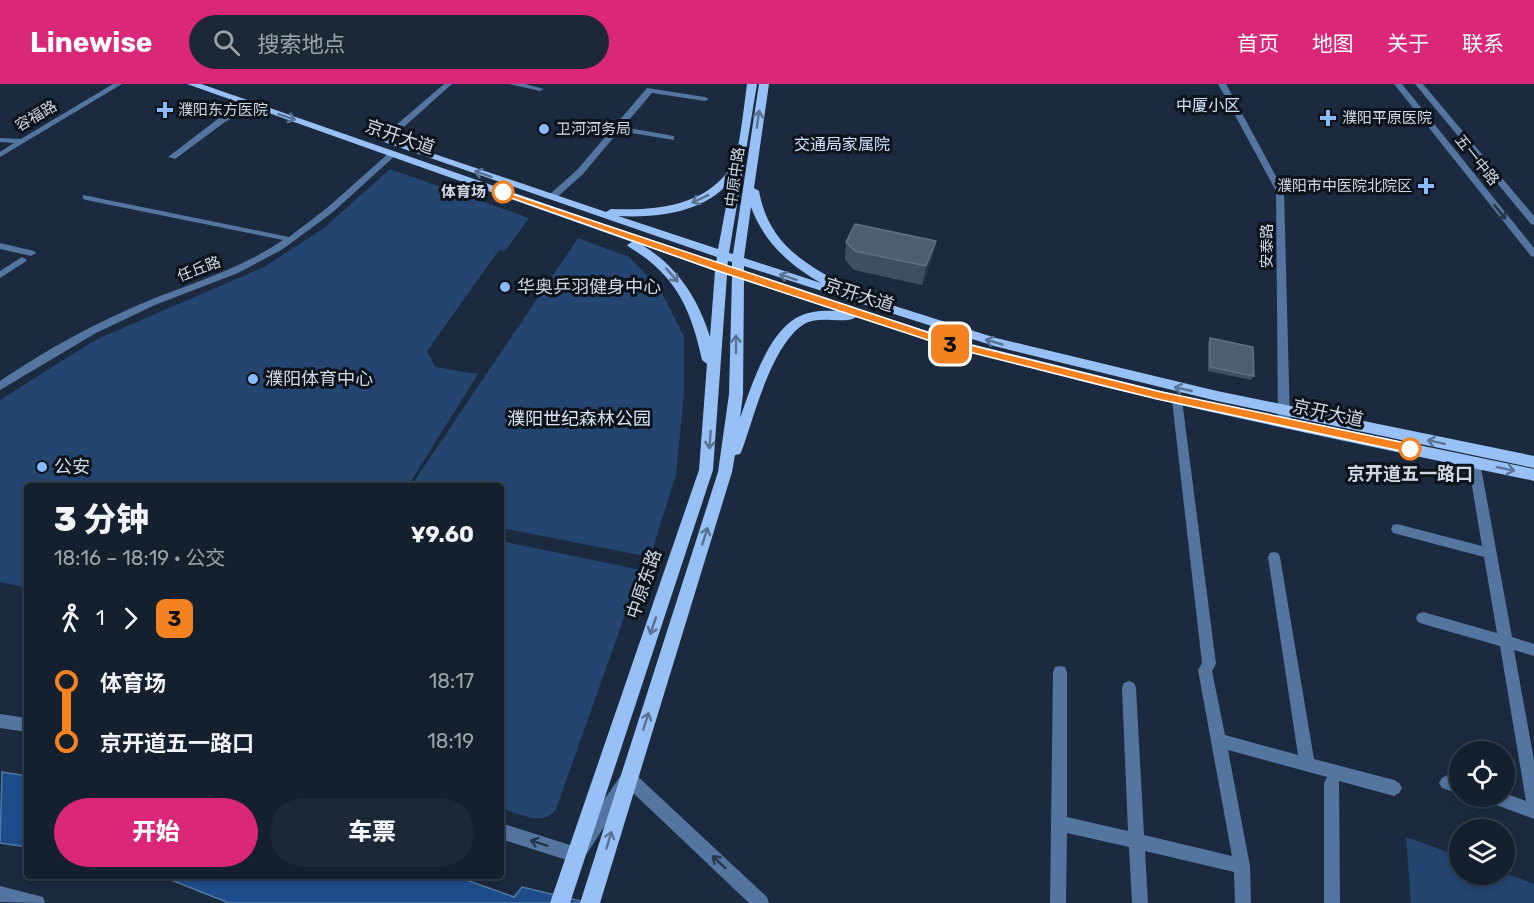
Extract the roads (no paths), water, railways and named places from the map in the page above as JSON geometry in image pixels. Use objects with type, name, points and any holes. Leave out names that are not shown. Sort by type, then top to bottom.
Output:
[{"type":"main road","name":"京开大道","points":[[192,84],[391,153],[587,216],[723,255],[738,267],[908,330],[988,354],[1177,400],[1283,416],[1534,462]]},
{"type":"main road","name":"京开大道","points":[[220,84],[552,198],[587,216],[721,269],[738,267],[1050,357],[1283,416],[1534,475]]},
{"type":"main road","name":"中原中路","points":[[721,269],[752,84]]},
{"type":"main road","name":"中原中路","points":[[738,267],[764,84]]},
{"type":"main road","points":[[753,155],[758,213],[762,225],[774,242],[804,267],[888,310]]},
{"type":"main road","points":[[587,216],[638,213],[684,206],[717,189],[739,158]]},
{"type":"main road","points":[[587,216],[657,260],[680,284],[697,313],[714,382]]},
{"type":"main road","points":[[725,472],[736,394],[738,267]]},
{"type":"main road","name":"中原东路","points":[[562,897],[706,470],[721,269]]},
{"type":"main road","points":[[591,900],[725,472],[777,342],[791,327],[810,317],[841,315],[908,330]]},
{"type":"street","name":"容福路","points":[[0,155],[118,84]]},
{"type":"street","points":[[384,140],[448,84]]},
{"type":"street","points":[[513,84],[540,89]]},
{"type":"street","points":[[677,94],[678,84]]},
{"type":"street","name":"安泰路","points":[[1222,84],[1278,185],[1282,198],[1283,416]]},
{"type":"street","name":"五一中路","points":[[1398,84],[1534,254]]},
{"type":"street","name":"五一中路","points":[[1419,84],[1534,222]]},
{"type":"street","points":[[552,198],[580,172],[650,90],[705,99]]},
{"type":"street","points":[[172,157],[222,120],[252,105]]},
{"type":"street","points":[[617,128],[671,138]]},
{"type":"street","points":[[0,140],[21,141]]},
{"type":"street","name":"任丘路","points":[[0,379],[71,335],[111,315],[226,269],[285,238],[391,153]]},
{"type":"street","name":"任丘路","points":[[0,386],[66,345],[114,319],[230,273],[287,243],[313,225],[391,153]]},
{"type":"street","points":[[86,197],[285,238]]},
{"type":"street","points":[[0,246],[31,253]]},
{"type":"street","points":[[0,275],[22,260]]},
{"type":"street","points":[[1177,400],[1209,664],[1206,670],[1242,866],[1243,903]]},
{"type":"street","points":[[1474,462],[1534,802]]},
{"type":"street","points":[[1396,529],[1490,552]]},
{"type":"street","points":[[1274,557],[1307,764]]},
{"type":"street","points":[[1423,618],[1534,650]]},
{"type":"street","points":[[1058,903],[1060,672]]},
{"type":"street","points":[[1129,688],[1140,903]]},
{"type":"street","points":[[0,721],[24,725]]},
{"type":"street","points":[[1220,741],[1394,788]]},
{"type":"street","points":[[504,832],[576,855],[628,777],[761,903]]},
{"type":"street","points":[[1332,783],[1332,903]]},
{"type":"street","points":[[1515,805],[1534,811]]},
{"type":"street","points":[[1059,823],[1242,866]]},
{"type":"street","points":[[0,894],[37,903]]},
{"type":"place","name":"濮阳东方医院","points":[[165,110]]},
{"type":"place","name":"濮阳平原医院","points":[[1328,118]]},
{"type":"place","name":"卫河河务局","points":[[544,129]]},
{"type":"place","name":"濮阳市中医院北院区","points":[[1426,186]]},
{"type":"place","name":"体育场","points":[[503,192]]},
{"type":"place","name":"华奥乒羽健身中心","points":[[505,287]]},
{"type":"place","name":"濮阳体育中心","points":[[253,379]]},
{"type":"place","name":"京开道五一路口","points":[[1410,449]]},
{"type":"place","name":"公安","points":[[42,467]]},
{"type":"district","name":"中厦小区","points":[[1208,105]]},
{"type":"district","name":"交通局家属院","points":[[842,144]]},
{"type":"park label","name":"濮阳世纪森林公园","points":[[579,419]]}]
